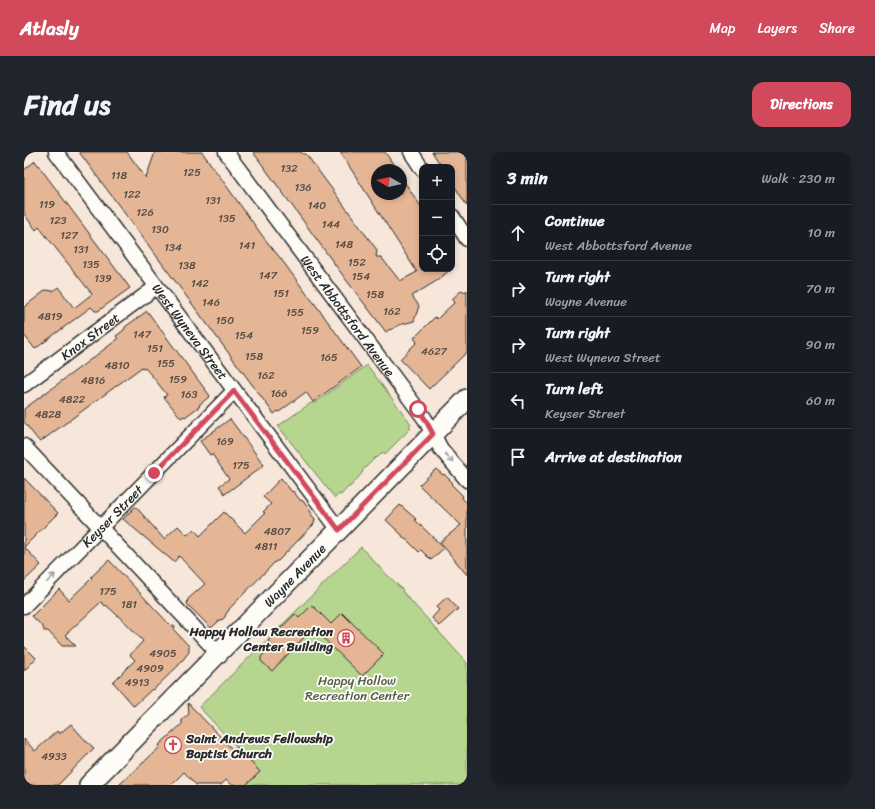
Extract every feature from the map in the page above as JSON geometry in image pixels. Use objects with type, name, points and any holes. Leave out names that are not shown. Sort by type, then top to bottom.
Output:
[{"type":"main road","name":"Wayne Avenue","points":[[96,782],[218,653],[467,400]]},
{"type":"street","name":"West Wyneva Street","points":[[56,152],[339,530]]},
{"type":"street","name":"West Abbottsford Avenue","points":[[226,152],[418,409],[441,449],[467,480]]},
{"type":"street","points":[[411,152],[419,165]]},
{"type":"street","points":[[455,221],[467,239]]},
{"type":"street","name":"Knox Street","points":[[24,386],[156,286]]},
{"type":"street","name":"Keyser Street","points":[[24,606],[234,391]]},
{"type":"street","points":[[24,446],[218,653]]},
{"type":"green space","points":[[367,365],[411,424],[409,426],[411,428],[385,454],[383,452],[377,458],[376,457],[362,471],[363,472],[350,487],[335,498],[278,426],[311,403],[315,403]]},
{"type":"green space","name":"Happy Hollow Recreation Center","points":[[361,547],[403,590],[402,591],[467,663],[467,785],[246,785],[260,772],[199,707]]},
{"type":"building","points":[[79,152],[127,152],[146,178],[155,152],[202,152],[264,238],[361,367],[313,402],[306,392],[274,414]]},
{"type":"building","points":[[253,152],[301,152],[306,154],[377,250],[376,257],[381,257],[400,281],[417,272],[340,152],[385,152],[393,164],[371,164],[371,200],[407,200],[407,186],[419,204],[419,272],[447,272],[438,280],[412,296],[419,306],[414,321],[399,325],[386,332]]},
{"type":"building","points":[[432,152],[467,152],[467,206],[455,187],[455,164],[440,164]]},
{"type":"building","points":[[35,161],[130,288],[98,311],[95,311],[91,307],[35,349],[24,335],[24,307],[46,290],[53,291],[58,287],[74,308],[92,294],[39,227],[36,230],[24,214],[24,170]]},
{"type":"building","points":[[462,290],[465,292],[467,290],[467,352],[429,389],[400,359],[417,342],[414,338],[435,317],[437,319],[455,302],[452,299]]},
{"type":"building","points":[[147,311],[210,396],[199,405],[200,406],[185,417],[184,416],[181,418],[164,397],[167,395],[153,377],[144,367],[142,367],[40,442],[24,422],[24,409],[118,339],[116,336],[124,330],[125,327]]},
{"type":"building","points":[[230,419],[264,465],[225,494],[219,486],[229,479],[212,454],[210,455],[200,441]]},
{"type":"building","points":[[436,469],[443,475],[444,474],[453,483],[451,484],[463,496],[462,498],[467,503],[467,575],[440,542],[461,525],[419,485]]},
{"type":"building","points":[[24,478],[58,513],[24,547]]},
{"type":"building","points":[[281,478],[292,492],[293,491],[300,500],[303,501],[311,512],[315,519],[314,524],[229,609],[225,617],[211,628],[187,604],[188,599],[205,584],[179,556],[174,562],[123,519],[136,507],[164,539],[178,526],[187,535],[194,529],[200,536],[224,512],[245,533],[265,513],[263,512],[271,504],[263,497]]},
{"type":"building","points":[[400,505],[444,548],[431,560],[421,550],[419,552],[403,538],[402,535],[386,520]]},
{"type":"building","points":[[24,547],[41,565],[24,581]]},
{"type":"building","points":[[109,560],[171,626],[175,626],[174,630],[189,646],[189,652],[178,666],[134,706],[113,682],[135,660],[130,655],[143,641],[106,605],[105,606],[101,602],[65,635],[76,646],[62,646],[48,631],[44,631],[43,627],[32,616],[59,589],[69,600]]},
{"type":"building","points":[[447,597],[458,609],[439,626],[432,618],[439,610],[436,607]]},
{"type":"building","name":"Happy Hollow Recreation Center Building","points":[[312,605],[331,624],[342,613],[384,654],[362,676],[313,628],[272,671],[261,661],[261,657],[272,645],[268,641],[295,614],[299,618]]},
{"type":"building","points":[[24,646],[36,658],[24,671]]},
{"type":"building","points":[[188,703],[233,750],[237,747],[260,772],[246,785],[231,785],[226,780],[221,785],[196,785],[184,772],[171,785],[119,785],[160,747],[159,745],[182,724],[182,720],[189,714]]},
{"type":"building","points":[[71,724],[94,748],[58,785],[24,785],[24,739],[35,751],[57,731],[59,734]]},
{"type":"place","name":"Happy Hollow Recreation Center Building","points":[[346,638]]},
{"type":"place","name":"Saint Andrews Fellowship Baptist Church","points":[[173,745]]},
{"type":"route","points":[[154,473],[234,391],[339,530],[433,434],[418,409]]}]
